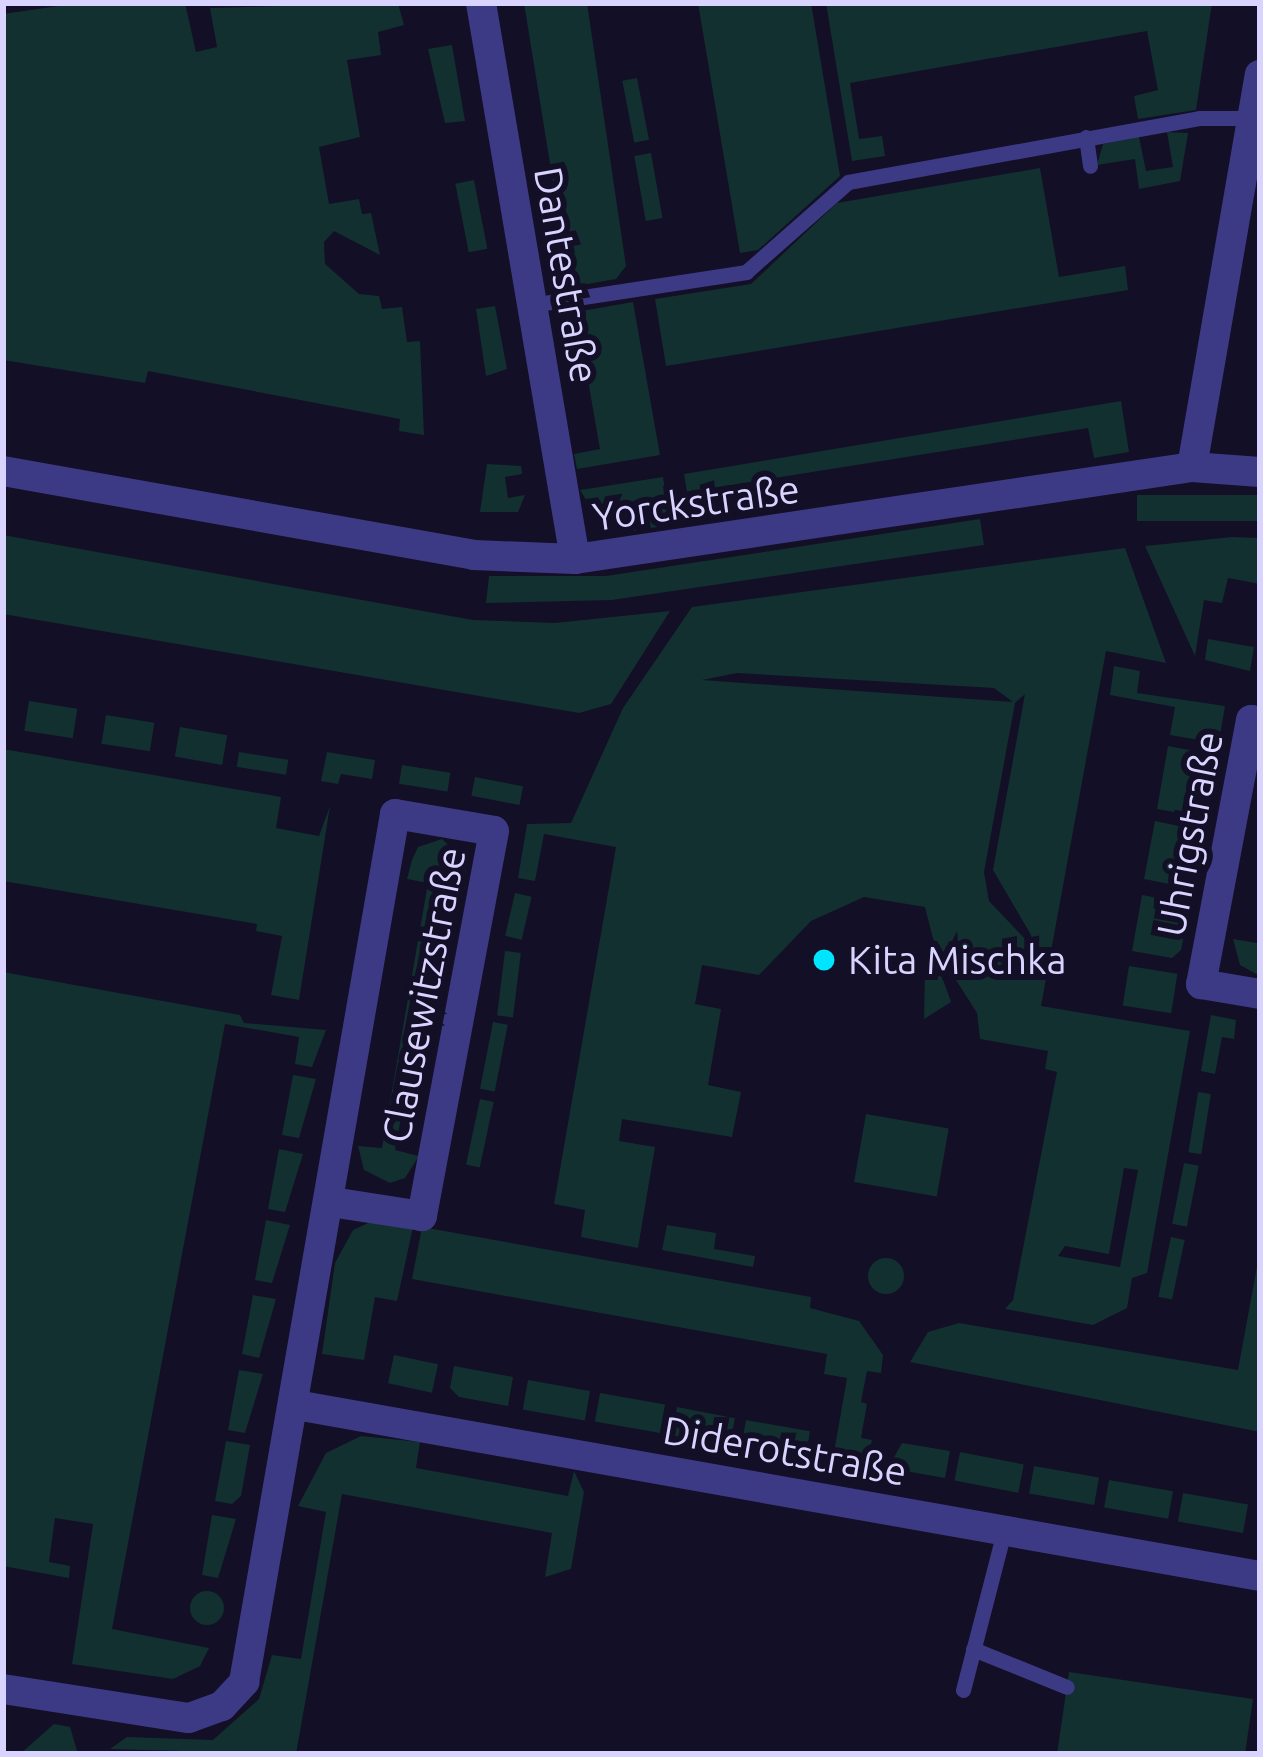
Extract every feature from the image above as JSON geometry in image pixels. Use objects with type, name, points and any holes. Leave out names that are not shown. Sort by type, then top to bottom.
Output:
[{"type":"street","name":"Dantestraße","points":[[481,3],[574,559]]},
{"type":"street","points":[[1192,467],[1260,74]]},
{"type":"street","name":"Yorckstraße","points":[[3,471],[474,555],[574,559],[1192,467],[1260,472]]},
{"type":"street","name":"Uhrigstraße","points":[[1260,722],[1251,720],[1202,983],[1260,994]]},
{"type":"street","name":"Clausewitzstraße","points":[[3,1689],[189,1718],[222,1706],[249,1667],[395,814],[494,832],[422,1216],[332,1202]]},
{"type":"street","name":"Diderotstraße","points":[[296,1405],[1260,1576]]},
{"type":"lane","points":[[531,305],[746,272],[848,182],[1200,118],[1252,118]]},
{"type":"lane","points":[[1086,137],[1090,166]]},
{"type":"lane","points":[[962,1690],[1004,1531]]},
{"type":"lane","points":[[973,1649],[1067,1688]]},
{"type":"green space","points":[[79,3],[185,3],[196,52],[217,47],[210,8],[398,3],[404,25],[378,32],[381,55],[347,60],[360,137],[319,147],[329,204],[359,199],[362,214],[371,213],[380,255],[334,231],[324,242],[325,264],[359,294],[379,296],[382,309],[402,307],[407,342],[420,341],[424,435],[399,431],[400,419],[148,371],[145,383],[3,360],[3,14]]},
{"type":"green space","points":[[524,3],[587,3],[626,266],[616,279],[570,287]]},
{"type":"green space","points":[[698,3],[811,3],[840,176],[758,250],[740,253]]},
{"type":"green space","points":[[826,3],[1212,3],[1196,110],[1138,119],[1134,96],[1158,90],[1147,31],[850,83],[859,139],[882,136],[885,156],[852,161]]},
{"type":"green space","points":[[452,45],[465,121],[445,123],[428,49]]},
{"type":"green space","points":[[637,78],[649,140],[634,143],[622,81]]},
{"type":"green space","points":[[1167,132],[1188,133],[1180,181],[1139,189],[1135,159],[1097,165],[1103,144],[1139,137],[1146,171],[1173,167]]},
{"type":"green space","points":[[651,153],[662,218],[646,221],[634,156]]},
{"type":"green space","points":[[1040,168],[1059,277],[1125,266],[1128,290],[666,366],[655,299],[751,284],[837,203]]},
{"type":"green space","points":[[474,180],[487,249],[469,252],[455,184]]},
{"type":"green space","points":[[633,302],[660,455],[577,469],[574,454],[600,449],[576,312]]},
{"type":"green space","points":[[495,306],[507,369],[486,376],[476,309]]},
{"type":"green space","points":[[1121,401],[1129,452],[1094,458],[1088,428],[687,492],[684,474]]},
{"type":"green space","points":[[487,464],[521,466],[522,474],[505,477],[508,498],[525,495],[518,512],[480,512]]},
{"type":"green space","points":[[663,477],[670,525],[632,531],[598,519],[580,490]]},
{"type":"green space","points":[[1137,495],[1260,495],[1260,521],[1137,521]]},
{"type":"green space","points":[[980,519],[984,545],[612,600],[486,603],[489,576],[606,576]]},
{"type":"green space","points":[[3,535],[473,620],[555,623],[670,611],[611,704],[579,713],[3,614]]},
{"type":"green space","points":[[1260,538],[1260,584],[1228,578],[1222,603],[1204,600],[1195,656],[1145,546]]},
{"type":"green space","points":[[1125,548],[1166,663],[1106,651],[1041,1006],[1190,1031],[1147,1273],[1132,1278],[1127,1308],[1093,1325],[1005,1309],[1013,1300],[1057,1072],[1045,1069],[1048,1051],[980,1039],[977,1013],[935,947],[925,907],[864,897],[811,921],[759,975],[702,965],[695,1004],[721,1009],[708,1085],[741,1092],[732,1137],[622,1119],[619,1141],[655,1147],[638,1248],[581,1237],[585,1210],[554,1204],[616,847],[544,834],[535,881],[518,878],[527,824],[571,823],[623,708],[692,607]],"holes":[[[737,673],[994,688],[1013,702],[702,680]],[[1025,694],[993,870],[1031,935],[1036,980],[1028,942],[989,901],[984,872],[1015,703]],[[1124,1168],[1138,1170],[1120,1267],[1058,1256],[1065,1246],[1109,1254]]]},
{"type":"green space","points":[[1208,639],[1254,647],[1250,671],[1205,660]]},
{"type":"green space","points":[[1114,666],[1140,671],[1137,693],[1225,706],[1220,735],[1210,742],[1170,735],[1175,707],[1110,695]]},
{"type":"green space","points":[[29,701],[77,709],[73,738],[24,731]]},
{"type":"green space","points":[[106,715],[154,723],[150,751],[101,744]]},
{"type":"green space","points":[[180,727],[227,735],[222,765],[175,757]]},
{"type":"green space","points":[[1168,746],[1216,755],[1207,805],[1200,804],[1197,816],[1157,809]]},
{"type":"green space","points":[[3,749],[281,797],[276,828],[319,836],[330,806],[299,1000],[271,995],[282,936],[256,931],[257,924],[3,881]]},
{"type":"green space","points":[[239,752],[288,760],[286,775],[237,767]]},
{"type":"green space","points":[[327,752],[375,760],[372,779],[341,774],[338,784],[321,781]]},
{"type":"green space","points":[[402,765],[450,773],[447,791],[399,784]]},
{"type":"green space","points":[[475,777],[523,786],[519,805],[471,796]]},
{"type":"green space","points":[[1155,821],[1203,831],[1194,878],[1186,876],[1185,887],[1144,879]]},
{"type":"green space","points":[[442,839],[466,862],[465,889],[443,887],[395,1150],[419,1156],[405,1178],[390,1183],[364,1170],[358,1146],[382,1148],[428,883],[407,879],[418,847]]},
{"type":"green space","points":[[515,893],[532,897],[522,940],[505,936]]},
{"type":"green space","points":[[1142,895],[1190,904],[1181,950],[1172,958],[1132,951]]},
{"type":"green space","points":[[1260,933],[1260,976],[1240,965],[1233,939],[1257,943]]},
{"type":"green space","points":[[505,951],[521,953],[513,1017],[497,1016]]},
{"type":"green space","points":[[1129,966],[1177,974],[1171,1013],[1123,1006]]},
{"type":"green space","points":[[925,968],[941,974],[951,1002],[924,1019]]},
{"type":"green space","points":[[3,972],[240,1015],[244,1023],[326,1030],[312,1067],[295,1064],[299,1037],[225,1024],[112,1629],[209,1648],[200,1666],[173,1679],[72,1664],[93,1524],[55,1518],[49,1562],[70,1566],[69,1578],[3,1566]]},
{"type":"green space","points":[[1211,1015],[1236,1020],[1234,1039],[1222,1037],[1215,1074],[1201,1071]]},
{"type":"green space","points":[[493,1022],[508,1025],[495,1092],[480,1089]]},
{"type":"green space","points":[[293,1075],[316,1079],[299,1138],[282,1135]]},
{"type":"green space","points":[[1198,1092],[1211,1094],[1201,1154],[1188,1152]]},
{"type":"green space","points":[[480,1099],[494,1102],[480,1167],[466,1165]]},
{"type":"green space","points":[[866,1114],[949,1129],[937,1197],[854,1182]]},
{"type":"green space","points":[[279,1149],[303,1154],[285,1212],[268,1209]]},
{"type":"green space","points":[[1184,1163],[1199,1166],[1187,1227],[1172,1224]]},
{"type":"green space","points":[[266,1220],[290,1225],[272,1283],[255,1280]]},
{"type":"green space","points":[[375,1220],[413,1227],[397,1301],[375,1297],[364,1360],[322,1354],[335,1263],[353,1230]]},
{"type":"green space","points":[[667,1225],[716,1233],[714,1249],[755,1256],[753,1267],[662,1250]]},
{"type":"green space","points":[[422,1227],[811,1297],[810,1308],[859,1321],[883,1355],[881,1373],[867,1371],[861,1402],[867,1404],[861,1438],[872,1440],[865,1470],[832,1464],[847,1378],[824,1374],[827,1354],[412,1279]]},
{"type":"green space","points":[[1171,1237],[1185,1240],[1172,1300],[1158,1297]]},
{"type":"green space","points":[[1260,1250],[1260,1432],[910,1362],[928,1332],[959,1323],[1238,1370]]},
{"type":"green space","points":[[886,1258],[899,1263],[904,1276],[899,1289],[886,1294],[873,1289],[868,1276],[873,1263]]},
{"type":"green space","points":[[253,1295],[276,1299],[259,1358],[242,1354]]},
{"type":"green space","points":[[394,1355],[438,1364],[432,1393],[388,1383]]},
{"type":"green space","points":[[454,1366],[513,1377],[508,1406],[459,1397],[450,1388]]},
{"type":"green space","points":[[239,1370],[263,1374],[245,1433],[228,1430]]},
{"type":"green space","points":[[528,1380],[590,1391],[585,1420],[523,1410]]},
{"type":"green space","points":[[600,1393],[665,1404],[660,1433],[595,1422]]},
{"type":"green space","points":[[677,1407],[735,1418],[729,1447],[671,1435]]},
{"type":"green space","points":[[746,1420],[810,1431],[805,1459],[741,1448]]},
{"type":"green space","points":[[361,1436],[420,1442],[416,1468],[568,1496],[574,1471],[584,1492],[571,1569],[545,1577],[552,1533],[342,1494],[296,1754],[110,1749],[127,1737],[213,1740],[259,1699],[272,1655],[301,1659],[326,1512],[298,1506],[326,1453]]},
{"type":"green space","points":[[226,1441],[250,1445],[241,1496],[232,1504],[215,1501]]},
{"type":"green space","points":[[902,1443],[950,1451],[945,1478],[888,1468]]},
{"type":"green space","points":[[960,1452],[1024,1464],[1018,1493],[954,1480]]},
{"type":"green space","points":[[1034,1466],[1099,1477],[1094,1505],[1029,1494]]},
{"type":"green space","points":[[1109,1480],[1173,1491],[1168,1519],[1104,1508]]},
{"type":"green space","points":[[1183,1493],[1248,1504],[1243,1533],[1178,1522]]},
{"type":"green space","points":[[212,1515],[236,1519],[218,1578],[202,1575]]},
{"type":"green space","points":[[207,1591],[219,1596],[224,1608],[219,1620],[207,1625],[195,1620],[190,1608],[195,1596]]},
{"type":"green space","points":[[1069,1672],[1253,1699],[1245,1754],[1057,1754]]},
{"type":"green space","points":[[54,1724],[70,1727],[78,1754],[20,1754]]},
{"type":"place","name":"Kita Mischka","points":[[824,960]]}]
